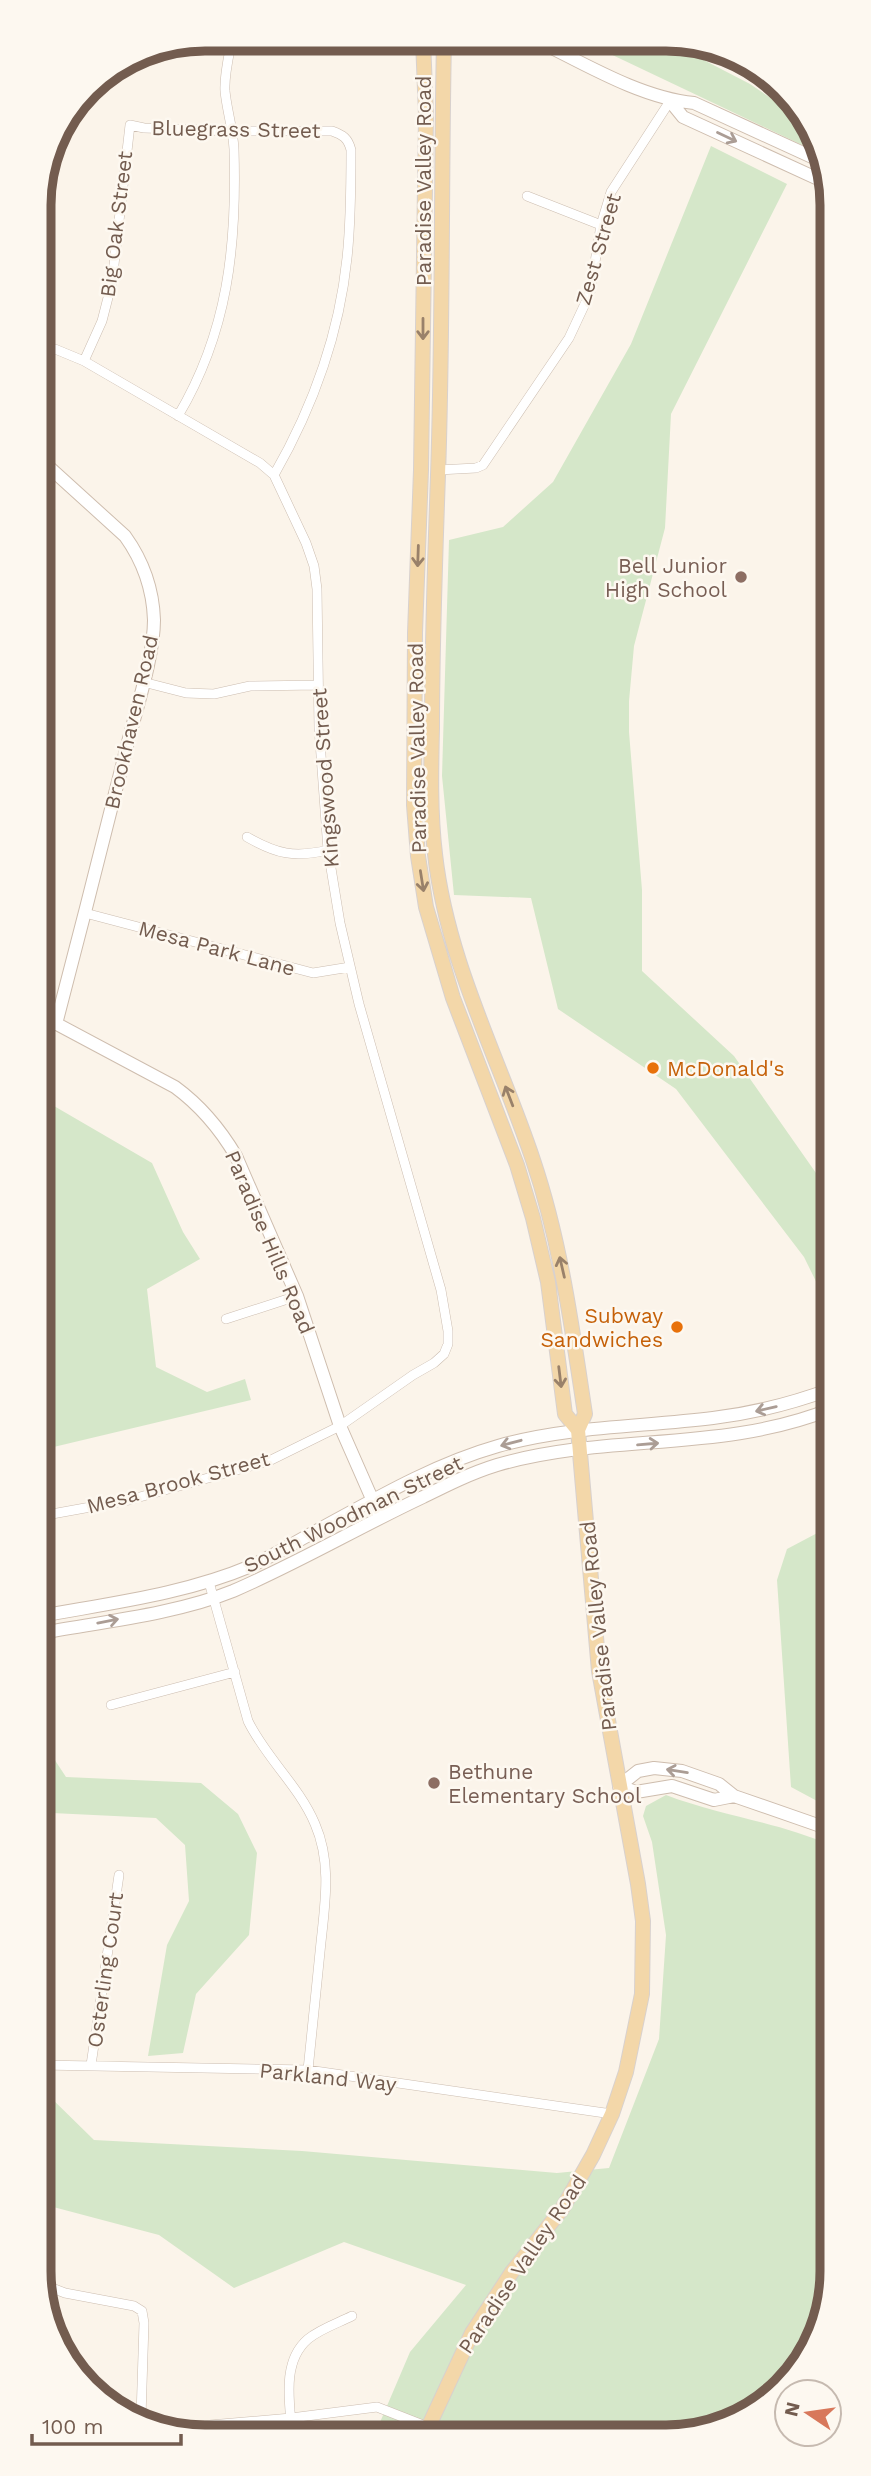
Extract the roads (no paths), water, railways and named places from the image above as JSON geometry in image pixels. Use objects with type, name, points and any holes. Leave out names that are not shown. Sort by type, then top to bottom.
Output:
[{"type":"main road","name":"Paradise Valley Road","points":[[423,51],[426,115],[421,470],[415,646],[414,805],[418,856],[426,907],[442,964],[517,1165],[533,1218],[548,1282],[565,1414],[578,1430]]},
{"type":"main road","name":"Paradise Valley Road","points":[[429,2425],[472,2333],[512,2272],[562,2209],[593,2155],[612,2114],[636,2032],[642,1994],[643,1954],[643,1921],[638,1884],[598,1671],[578,1430],[585,1414],[565,1279],[550,1214],[533,1160],[469,993],[442,903],[435,854],[431,804],[432,633],[438,471],[444,51]]},
{"type":"main road","points":[[559,51],[670,101],[694,103],[813,157]]},
{"type":"main road","points":[[670,101],[683,117],[818,179]]},
{"type":"main road","name":"Brookhaven Road","points":[[51,469],[125,537],[142,565],[152,599],[154,624],[143,682],[56,1024]]},
{"type":"main road","name":"Paradise Hills Road","points":[[51,1021],[175,1087],[196,1102],[225,1137],[236,1156],[297,1296],[340,1426],[380,1517]]},
{"type":"main road","name":"South Woodman Street","points":[[51,1614],[161,1593],[209,1581],[253,1565],[373,1500],[449,1464],[529,1437],[734,1415],[798,1401],[820,1393]]},
{"type":"main road","name":"South Woodman Street","points":[[51,1631],[177,1607],[213,1597],[257,1580],[380,1517],[494,1466],[527,1457],[580,1450],[726,1436],[820,1414]]},
{"type":"main road","points":[[619,1786],[638,1771],[654,1768],[682,1771],[719,1784],[734,1796],[820,1826]]},
{"type":"main road","points":[[619,1786],[636,1792],[672,1786],[715,1800],[734,1796]]},
{"type":"street","points":[[178,416],[195,387],[215,337],[228,278],[233,236],[233,131],[225,90],[230,51]]},
{"type":"street","name":"Zest Street","points":[[438,471],[483,465],[569,338],[590,293],[601,225],[611,192],[670,101]]},
{"type":"street","name":"Bluegrass Street","points":[[130,125],[144,128],[233,131],[332,131],[343,135],[349,141],[350,230],[341,305],[329,353],[313,399],[274,475]]},
{"type":"street","name":"Big Oak Street","points":[[84,361],[102,321],[113,282],[130,125]]},
{"type":"street","points":[[527,196],[601,225]]},
{"type":"street","points":[[51,348],[84,361],[260,464],[274,475]]},
{"type":"street","name":"Kingswood Street","points":[[274,475],[314,566],[318,616],[317,685],[328,850],[350,967],[441,1290],[447,1315],[448,1344]]},
{"type":"street","points":[[143,682],[186,692],[214,694],[250,686],[317,685]]},
{"type":"street","points":[[247,837],[270,850],[288,854],[328,850]]},
{"type":"street","name":"Mesa Park Lane","points":[[85,913],[313,973],[350,967]]},
{"type":"street","points":[[226,1319],[297,1296]]},
{"type":"street","name":"Mesa Brook Street","points":[[51,1514],[130,1500],[269,1461],[340,1426],[413,1375],[435,1363],[444,1354],[448,1344]]},
{"type":"street","points":[[209,1581],[248,1721],[258,1742],[306,1805],[324,1854],[326,1898],[308,2070]]},
{"type":"street","points":[[111,1705],[235,1672]]},
{"type":"street","name":"Osterling Court","points":[[91,2065],[118,1874]]},
{"type":"street","name":"Parkland Way","points":[[51,2065],[308,2070],[612,2114]]},
{"type":"street","points":[[52,2287],[86,2298],[135,2306],[142,2311],[141,2411]]},
{"type":"street","points":[[291,2425],[290,2371],[298,2350],[310,2337],[352,2316]]},
{"type":"street","points":[[216,2425],[377,2407],[414,2425]]},
{"type":"place","name":"Bell Junior High School","points":[[741,577]]},
{"type":"place","name":"McDonald's","points":[[653,1068]]},
{"type":"place","name":"Subway Sandwiches","points":[[677,1327]]},
{"type":"place","name":"Bethune Elementary School","points":[[434,1783]]}]
